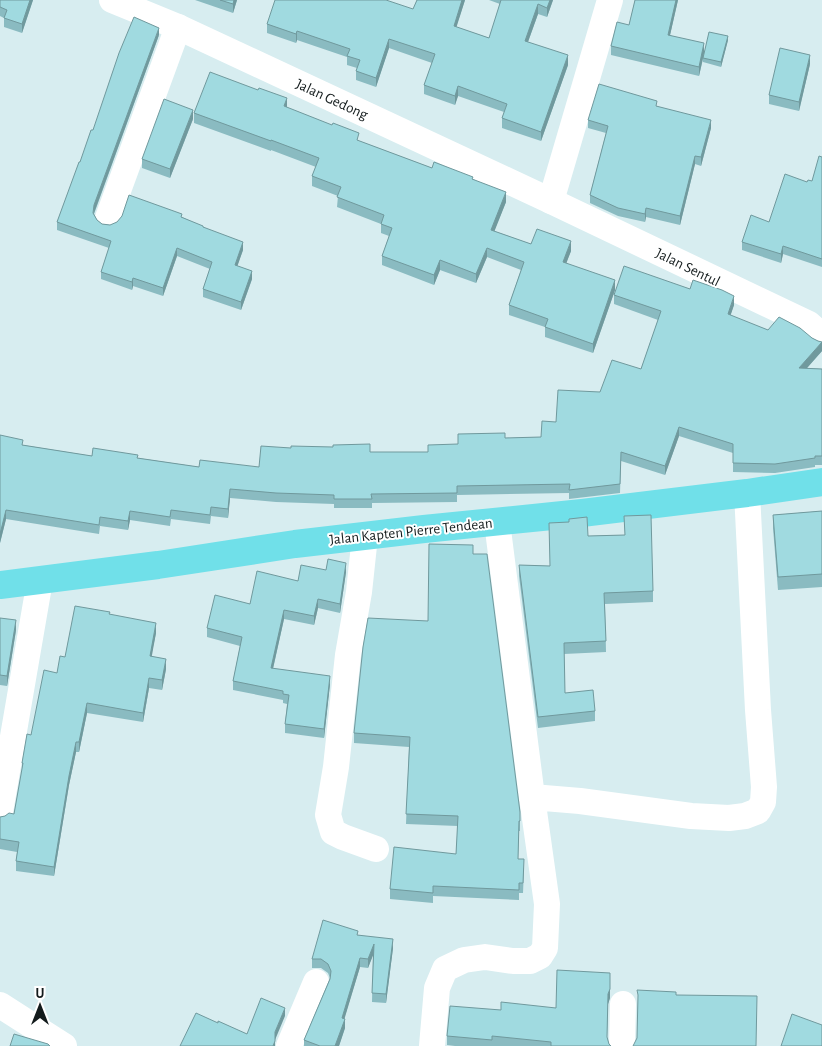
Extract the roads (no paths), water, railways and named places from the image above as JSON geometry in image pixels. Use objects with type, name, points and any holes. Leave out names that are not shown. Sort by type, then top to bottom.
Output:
[{"type":"main road","name":"Jalan Kapten Pierre Tendean","points":[[0,585],[158,565],[295,544],[582,513],[822,482]]},
{"type":"street","name":"Jalan Gedong","points":[[112,0],[178,27],[551,201]]},
{"type":"street","points":[[551,201],[610,0]]},
{"type":"street","points":[[108,218],[178,27]]},
{"type":"street","name":"Jalan Sentul","points":[[551,201],[809,324],[822,336]]},
{"type":"street","points":[[532,797],[580,801],[691,816],[729,818],[745,816],[758,811],[763,802],[764,787],[758,710],[747,493]]},
{"type":"street","points":[[432,1046],[437,988],[445,970],[464,960],[485,957],[512,961],[530,961],[540,956],[545,948],[547,904],[496,522]]},
{"type":"street","points":[[366,536],[360,592],[348,655],[336,767],[328,815],[333,832],[376,849]]},
{"type":"street","points":[[0,812],[40,580]]},
{"type":"street","points":[[289,1046],[316,982]]},
{"type":"street","points":[[622,1046],[623,1004]]},
{"type":"street","points":[[0,1005],[64,1046]]}]
